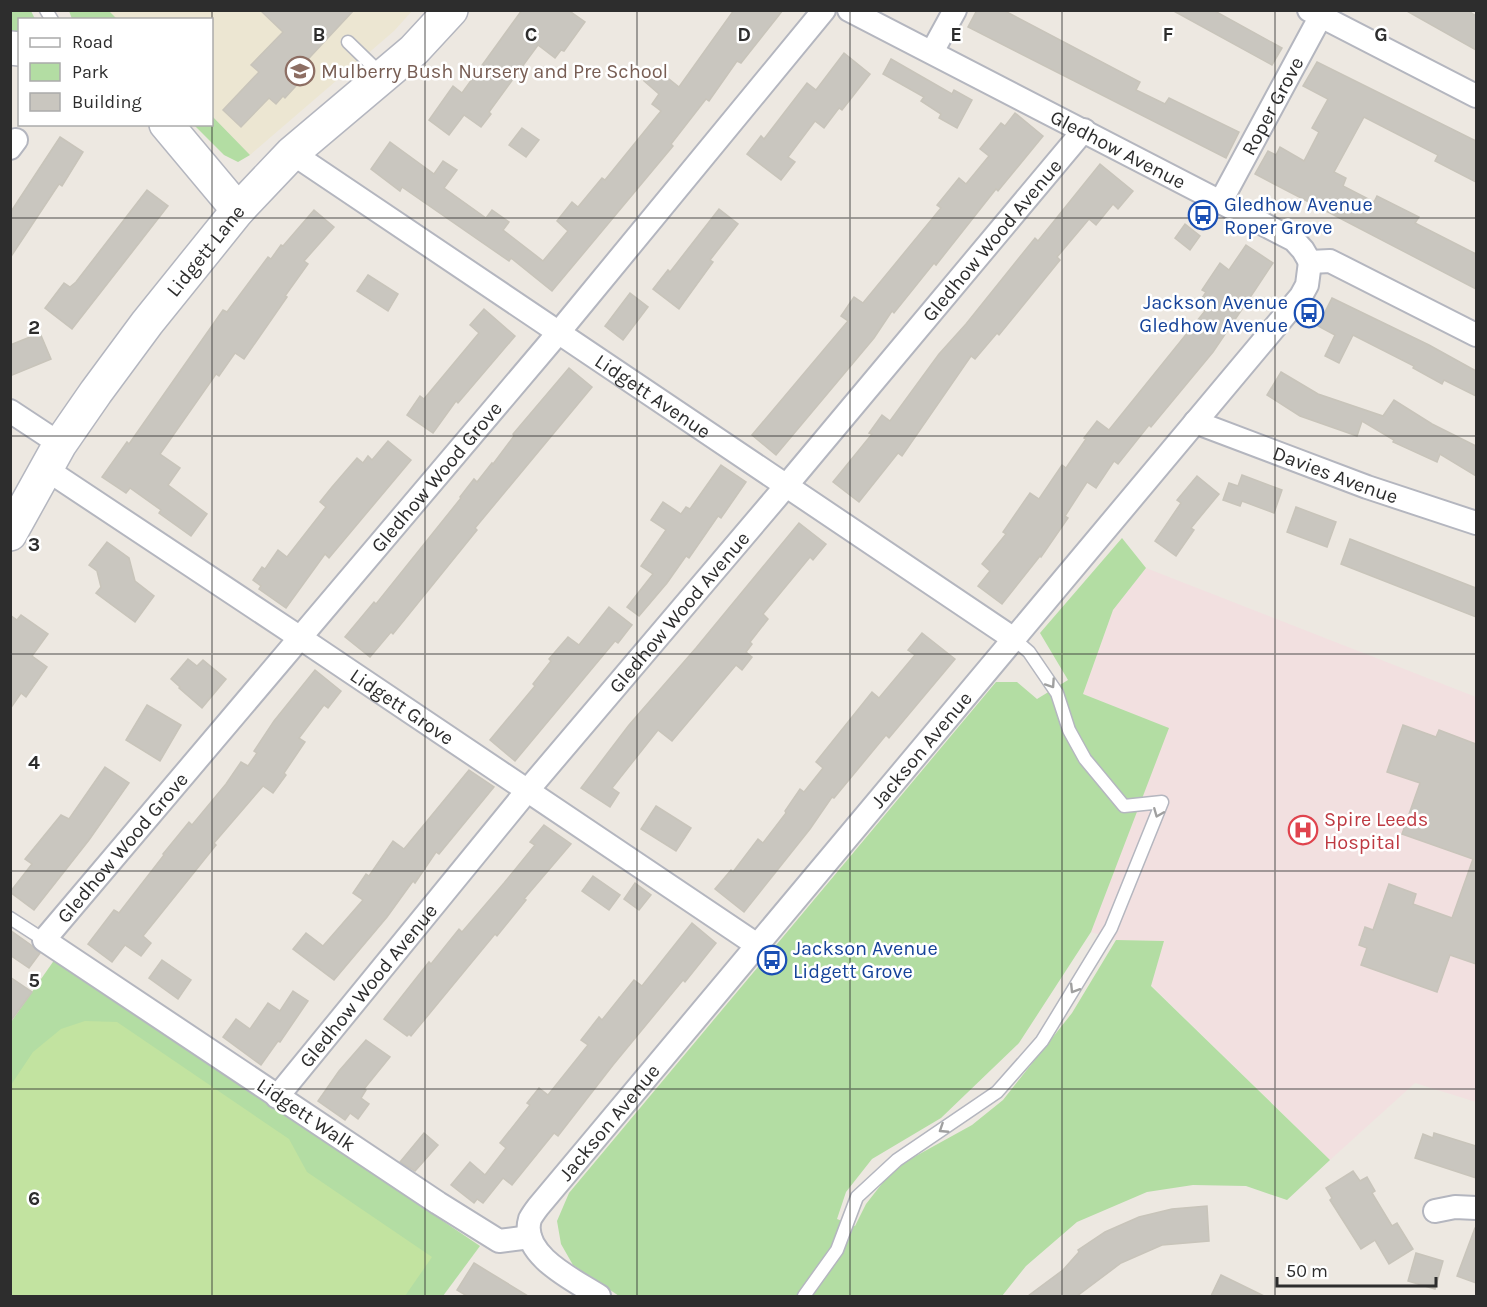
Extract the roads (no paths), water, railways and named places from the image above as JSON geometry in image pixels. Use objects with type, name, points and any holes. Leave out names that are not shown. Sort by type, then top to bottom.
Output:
[{"type":"street","name":"Lidgett Lane","points":[[10,534],[53,457],[96,392],[147,323],[238,210],[292,153],[414,50],[451,10]]},
{"type":"street","name":"Gledhow Wood Grove","points":[[44,940],[299,636],[559,332],[824,10]]},
{"type":"street","name":"Gledhow Avenue","points":[[849,10],[1294,240],[1304,250],[1310,262]]},
{"type":"street","points":[[932,52],[955,10]]},
{"type":"street","points":[[1318,13],[1476,96]]},
{"type":"street","name":"Roper Grove","points":[[1221,201],[1318,13]]},
{"type":"street","points":[[168,126],[238,210]]},
{"type":"street","name":"Gledhow Wood Avenue","points":[[278,1097],[527,791],[1084,130]]},
{"type":"street","name":"Lidgett Avenue","points":[[292,153],[1014,639]]},
{"type":"street","points":[[1310,262],[1330,261],[1476,335]]},
{"type":"street","name":"Jackson Avenue","points":[[530,1237],[530,1220],[538,1207],[1300,296],[1307,285],[1310,262]]},
{"type":"street","name":"Lidgett Grove","points":[[10,411],[53,457],[299,636],[756,945]]},
{"type":"street","name":"Davies Avenue","points":[[1195,422],[1367,487],[1476,523]]},
{"type":"street","name":"Lidgett Walk","points":[[44,940],[438,1203],[499,1241],[530,1237]]},
{"type":"street","points":[[1435,1211],[1455,1207],[1476,1208]]},
{"type":"street","points":[[530,1237],[533,1247],[547,1262],[599,1296]]},
{"type":"lane","points":[[348,42],[383,76]]},
{"type":"lane","points":[[804,1296],[837,1250],[857,1197],[897,1160],[997,1092],[1041,1041],[1112,928],[1162,802],[1124,806],[1085,759],[1069,730],[1058,693],[1029,652],[1014,639]]},
{"type":"lane","name":"Lidgett Walk","points":[[10,918],[44,940]]},
{"type":"place","name":"Mulberry Bush Nursery and Pre School","points":[[300,71]]},
{"type":"place","name":"Gledhow Avenue Roper Grove","points":[[1203,215]]},
{"type":"place","name":"Jackson Avenue Gledhow Avenue","points":[[1309,313]]},
{"type":"place","name":"Spire Leeds Hospital","points":[[1303,830]]},
{"type":"place","name":"Jackson Avenue Lidgett Grove","points":[[772,960]]}]
